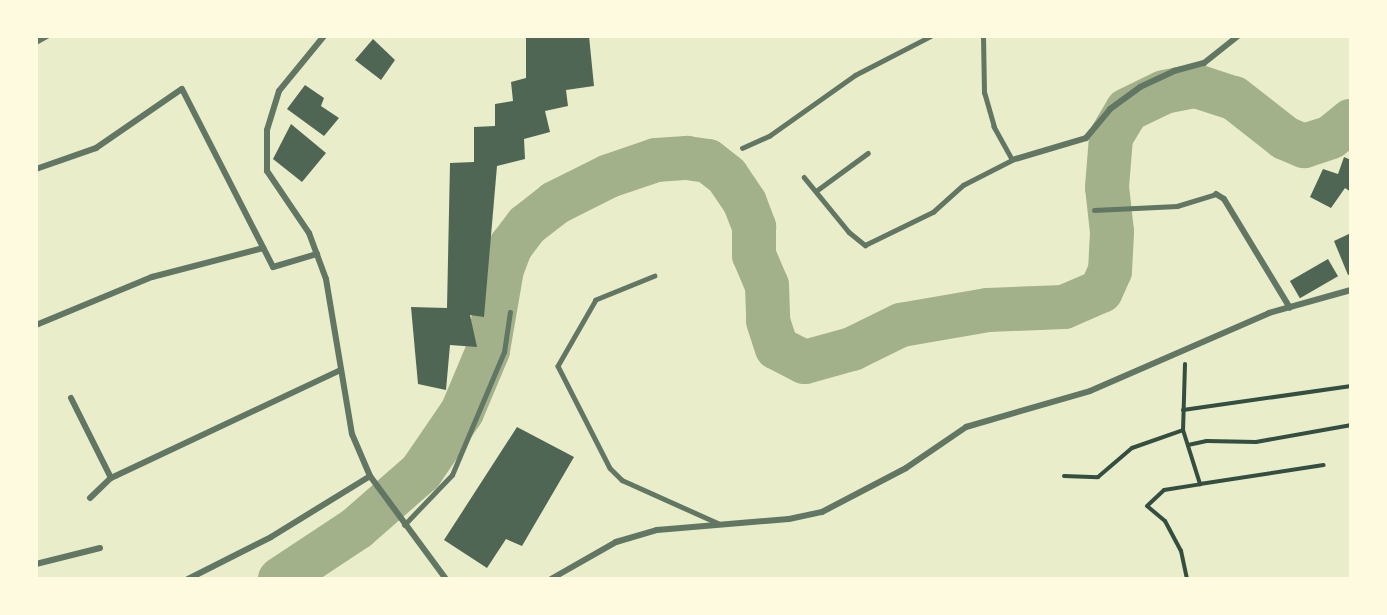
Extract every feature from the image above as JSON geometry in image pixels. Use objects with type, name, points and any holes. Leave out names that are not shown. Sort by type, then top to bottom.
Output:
[{"type":"street","points":[[36,42],[46,36]]},
{"type":"street","points":[[324,36],[279,91],[267,130],[267,171],[309,233],[326,279],[351,434],[370,476],[446,579]]},
{"type":"street","points":[[1012,160],[1086,138],[1110,110],[1140,87],[1174,71],[1204,63],[1238,36]]},
{"type":"street","points":[[36,169],[96,148],[182,89],[273,267],[317,254]]},
{"type":"street","points":[[1216,194],[1224,199],[1290,308]]},
{"type":"street","points":[[36,325],[152,277],[263,248]]},
{"type":"street","points":[[551,579],[616,542],[657,530],[789,519],[822,512],[906,468],[966,427],[1090,391],[1185,348],[1290,308],[1351,290]]},
{"type":"street","points":[[90,498],[111,478],[341,370]]},
{"type":"street","points":[[71,398],[111,478]]},
{"type":"street","points":[[188,579],[270,537],[370,476]]},
{"type":"street","points":[[36,564],[100,548]]},
{"type":"lane","points":[[742,148],[769,136],[855,75],[931,36]]},
{"type":"lane","points":[[804,177],[865,245],[933,212],[963,185],[1012,160],[994,127],[984,93],[983,36]]},
{"type":"lane","points":[[816,191],[868,153]]},
{"type":"lane","points":[[1094,210],[1177,206],[1216,194]]},
{"type":"lane","points":[[655,276],[596,300],[558,366],[610,468],[622,480],[722,525]]},
{"type":"lane","points":[[404,525],[452,475],[504,352],[510,312]]},
{"type":"path","points":[[1185,348],[1183,430],[1200,484]]},
{"type":"path","points":[[1183,410],[1351,386]]},
{"type":"path","points":[[1188,446],[1208,441],[1256,442],[1351,425]]},
{"type":"path","points":[[1064,476],[1098,477],[1132,448],[1183,430]]},
{"type":"path","points":[[1187,579],[1181,551],[1165,521],[1147,506],[1164,490],[1324,465]]},
{"type":"building","points":[[526,36],[589,36],[594,86],[566,90],[568,106],[545,111],[550,132],[524,139],[525,159],[497,166],[484,317],[470,315],[477,347],[450,345],[446,390],[418,384],[411,307],[447,308],[450,163],[474,162],[474,127],[495,126],[495,104],[513,101],[511,82],[526,78]]},
{"type":"building","points":[[373,39],[395,60],[381,80],[355,60]]},
{"type":"building","points":[[305,85],[324,98],[321,106],[339,118],[324,136],[287,109]]},
{"type":"building","points":[[291,124],[326,153],[302,182],[273,159]]},
{"type":"building","points":[[1344,157],[1351,160],[1351,192],[1345,188],[1331,208],[1310,197],[1323,169],[1338,174]]},
{"type":"building","points":[[1351,233],[1351,274],[1348,275],[1334,241]]},
{"type":"building","points":[[1328,259],[1338,276],[1300,298],[1290,281]]},
{"type":"building","points":[[517,427],[574,457],[522,546],[506,539],[487,568],[444,540]]},
{"type":"waterway","points":[[280,579],[357,528],[421,472],[462,412],[488,350],[502,269],[511,246],[527,225],[555,203],[609,176],[656,160],[687,158],[708,161],[727,176],[745,203],[754,227],[754,255],[767,285],[768,321],[777,348],[805,362],[852,349],[901,325],[988,310],[1064,307],[1101,291],[1110,271],[1112,232],[1107,187],[1111,137],[1127,110],[1164,92],[1196,86],[1234,98],[1285,138],[1304,146],[1331,137],[1351,121]]}]
